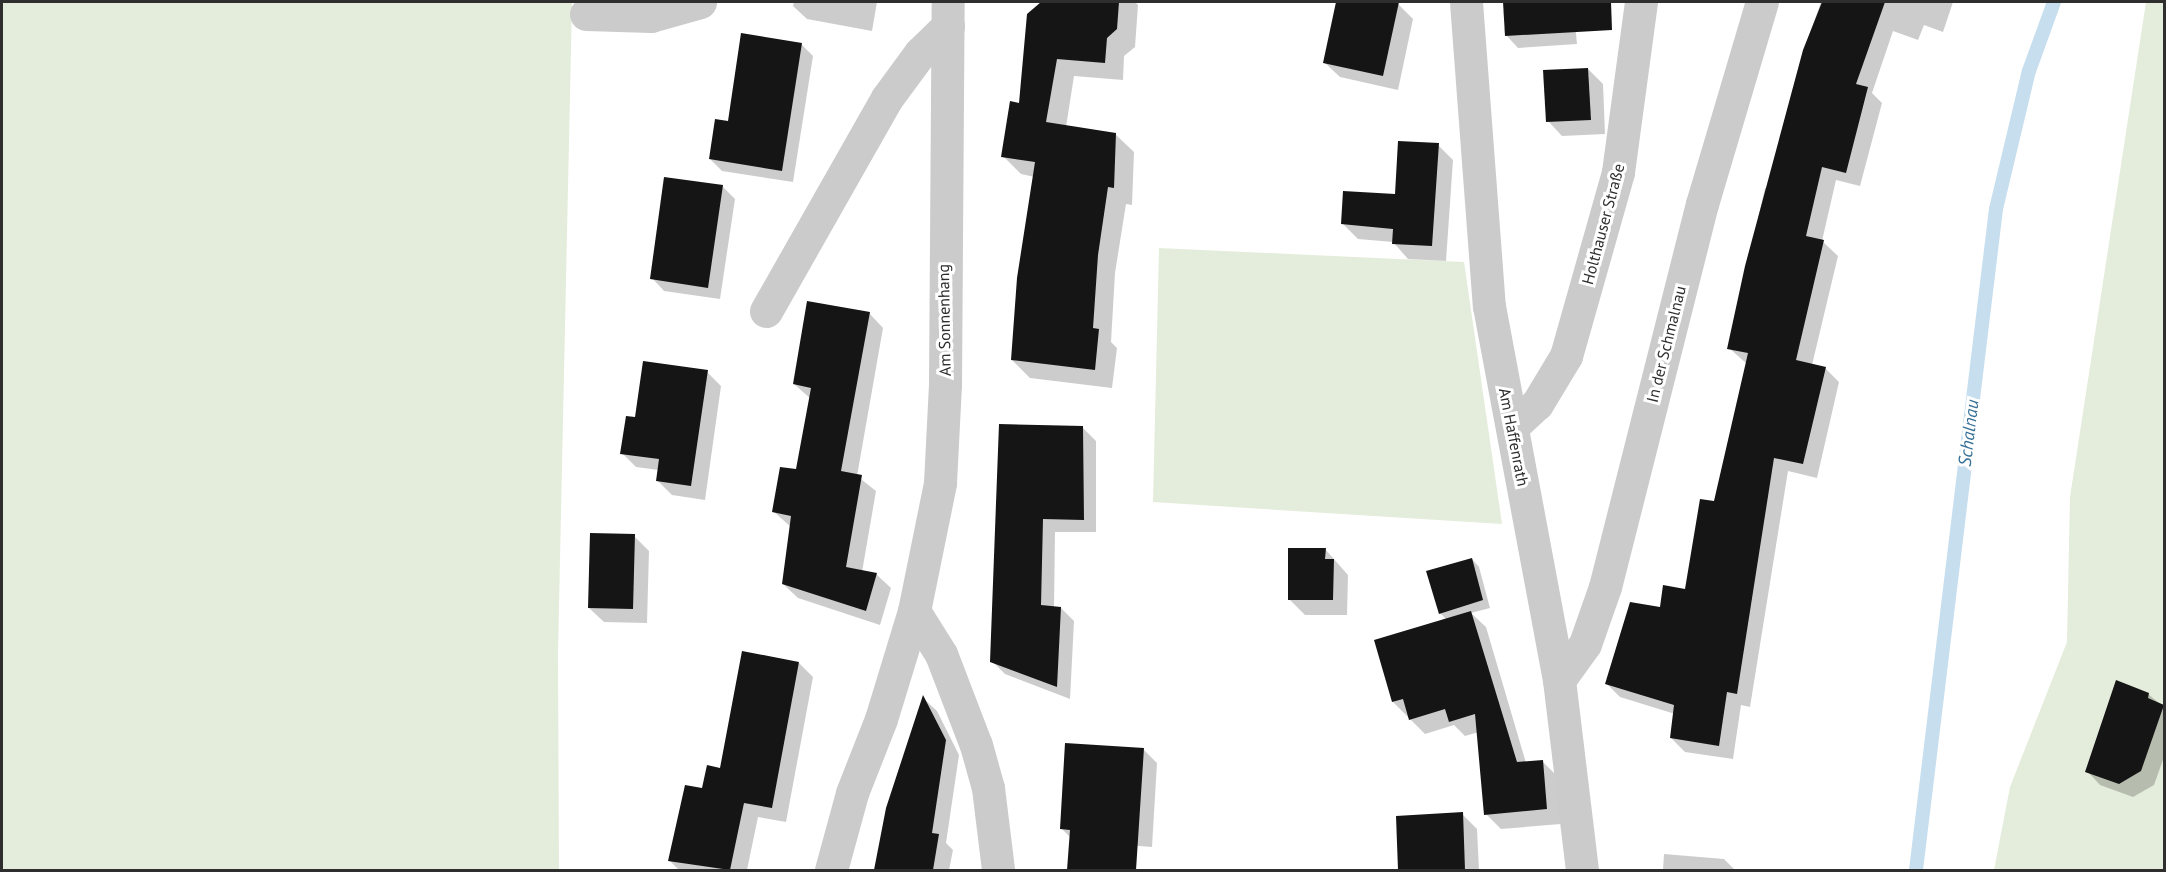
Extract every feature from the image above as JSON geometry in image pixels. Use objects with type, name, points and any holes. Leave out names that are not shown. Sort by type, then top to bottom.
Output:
[{"type":"street","points":[[586,14],[651,16],[700,2]]},
{"type":"street","name":"Am Haffenrath","points":[[1466,2],[1489,306],[1559,680],[1582,870]]},
{"type":"street","name":"Holthauser Straße","points":[[1513,426],[1538,404],[1566,356],[1618,172],[1641,2]]},
{"type":"street","name":"In der Schmalnau","points":[[1559,680],[1585,644],[1605,588],[1702,204],[1762,2]]},
{"type":"street","name":"Am Sonnenhang","points":[[766,311],[887,98],[948,14]]},
{"type":"street","name":"Am Sonnenhang","points":[[831,870],[852,793],[881,719],[914,611],[934,524],[943,437],[948,14]]},
{"type":"street","points":[[914,611],[942,654],[976,745],[988,788],[998,870]]},
{"type":"green space","points":[[2,2],[572,2],[558,653],[559,870],[2,870]]},
{"type":"green space","points":[[2146,2],[2164,2],[2164,870],[1994,870],[2010,787],[2067,642],[2070,497]]},
{"type":"green space","points":[[1159,248],[1464,262],[1502,524],[1153,502]]},
{"type":"building","points":[[1041,2],[1119,2],[1117,29],[1107,38],[1105,63],[1057,59],[1046,122],[1116,133],[1114,188],[1108,187],[1098,255],[1093,328],[1099,329],[1095,370],[1011,360],[1017,278],[1035,162],[1001,157],[1010,101],[1019,103],[1027,14]]},
{"type":"building","points":[[1336,2],[1399,2],[1383,76],[1323,63]]},
{"type":"building","points":[[1503,2],[1611,2],[1612,30],[1505,36]]},
{"type":"building","points":[[1822,2],[1885,2],[1856,84],[1868,87],[1846,173],[1822,167],[1806,236],[1824,240],[1796,360],[1826,367],[1803,464],[1774,458],[1737,694],[1727,692],[1719,746],[1670,738],[1674,705],[1605,684],[1630,602],[1660,607],[1663,585],[1685,589],[1700,499],[1714,501],[1748,353],[1727,349],[1745,266],[1803,50]]},
{"type":"building","points":[[741,33],[802,43],[782,171],[709,159],[715,119],[728,121]]},
{"type":"building","points":[[1588,68],[1591,120],[1546,122],[1543,70]]},
{"type":"building","points":[[1398,141],[1439,143],[1432,246],[1392,244],[1393,229],[1341,224],[1343,191],[1395,194]]},
{"type":"building","points":[[664,177],[723,185],[708,288],[650,279]]},
{"type":"building","points":[[807,301],[870,312],[841,471],[862,475],[846,567],[877,573],[866,611],[782,584],[791,516],[772,512],[780,467],[796,469],[811,388],[793,384]]},
{"type":"building","points":[[643,361],[708,370],[691,486],[656,481],[659,459],[620,454],[626,416],[635,417]]},
{"type":"building","points":[[999,424],[1083,426],[1084,520],[1043,519],[1041,605],[1061,607],[1057,687],[990,662]]},
{"type":"building","points":[[590,533],[635,534],[633,609],[588,608]]},
{"type":"building","points":[[1288,548],[1326,548],[1325,559],[1334,559],[1333,600],[1288,600]]},
{"type":"building","points":[[1472,558],[1483,600],[1439,614],[1426,571]]},
{"type":"building","points":[[1471,611],[1517,762],[1543,760],[1547,809],[1484,815],[1475,714],[1449,722],[1445,709],[1409,720],[1403,699],[1392,702],[1374,640]]},
{"type":"building","points":[[742,651],[799,662],[772,808],[744,803],[730,870],[668,861],[685,785],[702,788],[707,765],[720,768]]},
{"type":"building","points":[[2116,680],[2149,693],[2148,698],[2164,705],[2141,771],[2119,784],[2085,772]]},
{"type":"building","points":[[923,695],[946,740],[932,833],[939,834],[933,870],[874,870],[886,808]]},
{"type":"building","points":[[1065,743],[1144,748],[1136,870],[1067,870],[1070,830],[1060,829]]},
{"type":"building","points":[[1463,812],[1465,870],[1398,870],[1396,816]]},
{"type":"waterway","name":"Schalnau","points":[[1916,870],[1996,209],[2029,71],[2054,2]]}]
